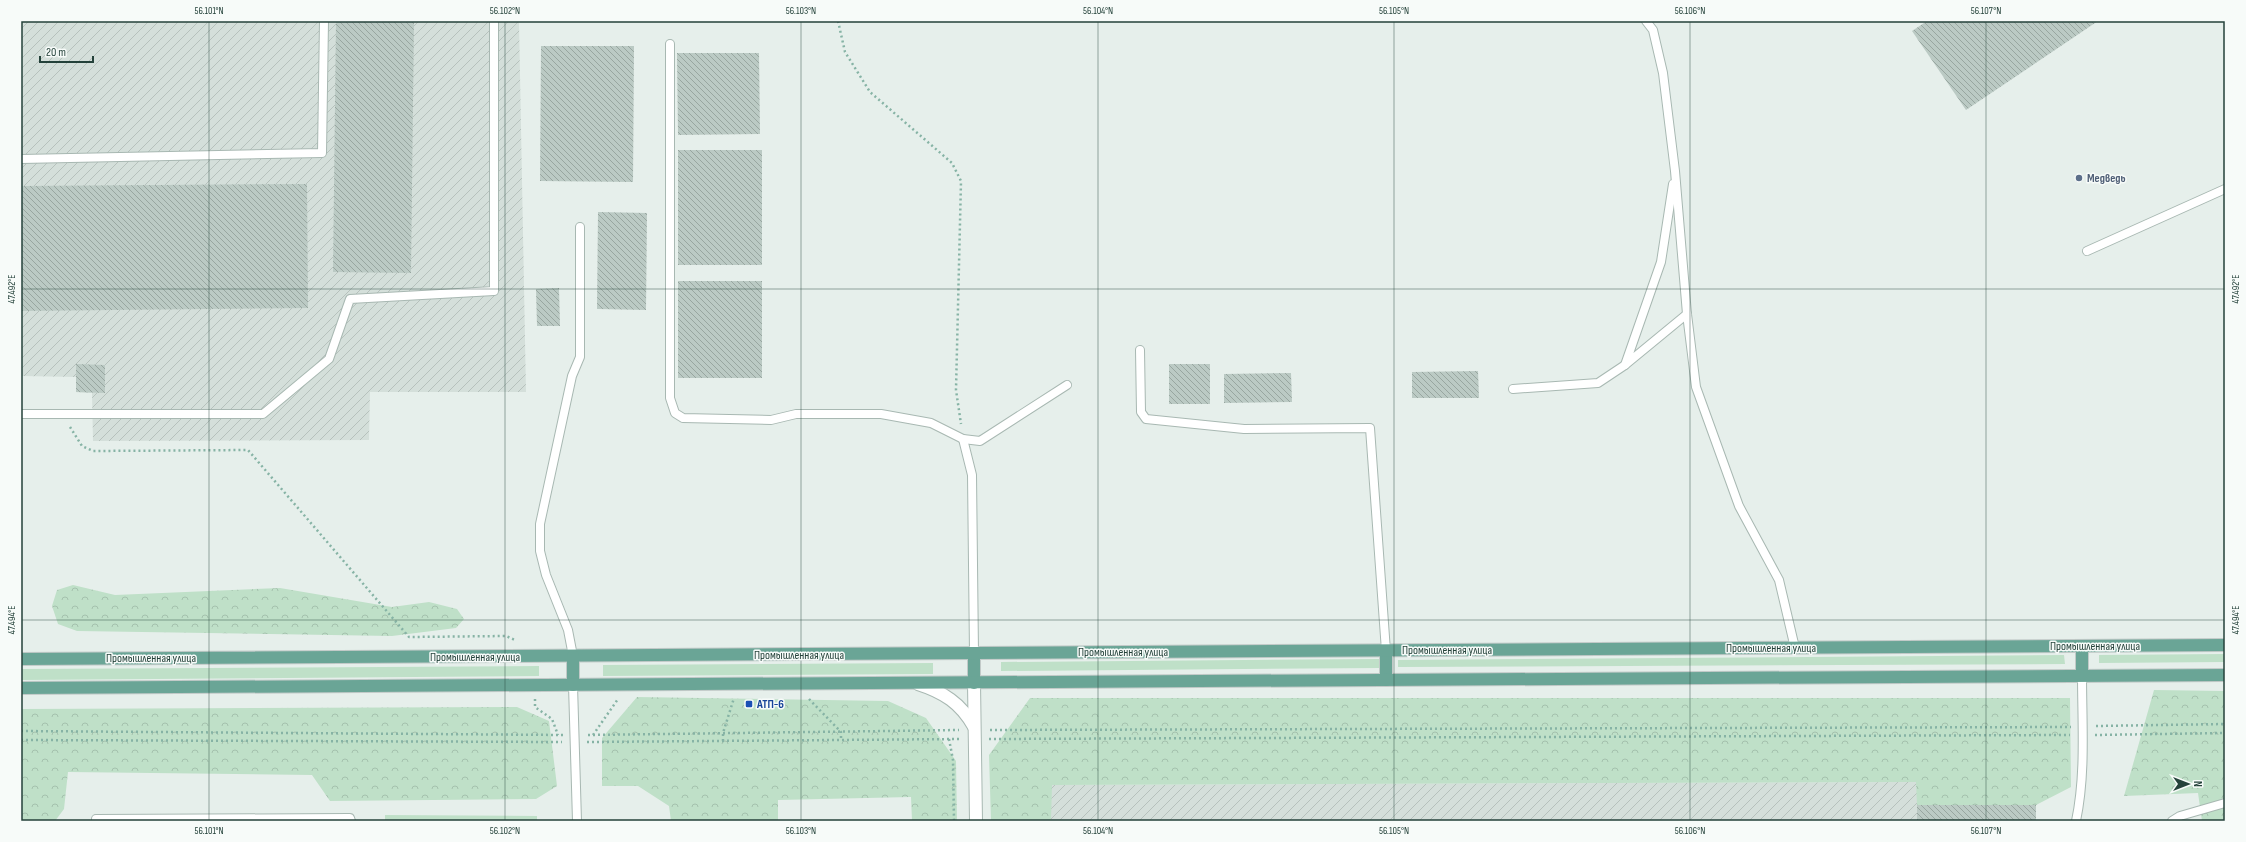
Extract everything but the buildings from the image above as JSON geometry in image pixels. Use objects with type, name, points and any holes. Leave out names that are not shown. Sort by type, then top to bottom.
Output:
[{"type":"main road","name":"Промышленная улица","points":[[21,659],[2225,645]]},
{"type":"main road","points":[[2082,646],[2082,675]]},
{"type":"main road","points":[[1386,651],[1386,680]]},
{"type":"main road","points":[[974,654],[974,683]]},
{"type":"main road","points":[[573,656],[573,685]]},
{"type":"main road","points":[[21,688],[2225,675]]},
{"type":"street","points":[[915,683],[937,690],[956,702],[966,714],[975,735]]},
{"type":"street","points":[[974,683],[976,821]]},
{"type":"lane","points":[[21,159],[322,154],[324,21]]},
{"type":"lane","points":[[21,414],[263,414],[329,359],[350,299],[494,290],[494,21]]},
{"type":"lane","points":[[1646,21],[1653,30],[1663,73],[1676,172],[1687,314],[1696,388],[1739,506],[1779,580],[1795,648]]},
{"type":"lane","points":[[670,44],[670,398],[675,413],[683,418],[771,420],[796,414],[881,414],[931,423],[964,439],[980,441],[1067,385]]},
{"type":"lane","points":[[1625,365],[1661,262],[1676,172]]},
{"type":"lane","points":[[2087,251],[2225,189]]},
{"type":"lane","points":[[573,656],[568,630],[544,569],[540,551],[540,524],[572,376],[580,356],[580,227]]},
{"type":"lane","points":[[1514,389],[1598,383],[1625,365],[1687,314]]},
{"type":"lane","points":[[1140,350],[1141,412],[1146,419],[1244,429],[1370,428],[1386,651]]},
{"type":"lane","points":[[964,439],[972,475],[974,654]]},
{"type":"lane","points":[[2076,821],[2079,807],[2082,731],[2082,675]]},
{"type":"lane","points":[[573,685],[573,739],[577,821]]},
{"type":"lane","points":[[2172,821],[2180,816],[2225,803]]},
{"type":"lane","points":[[96,818],[350,818],[351,821]]},
{"type":"path","points":[[838,21],[845,52],[870,92],[952,163],[961,181],[956,390],[964,439]]},
{"type":"path","points":[[63,414],[82,446],[93,451],[248,450],[409,637],[506,636],[520,642]]},
{"type":"path","points":[[535,693],[535,707],[552,719],[558,735]]},
{"type":"path","points":[[726,697],[741,697]]},
{"type":"path","points":[[723,741],[723,733],[734,697]]},
{"type":"path","points":[[807,697],[841,732],[842,740]]},
{"type":"path","points":[[593,735],[618,699],[626,699]]},
{"type":"path","points":[[21,740],[573,739],[723,741],[949,739],[975,735],[2082,731],[2225,724]]},
{"type":"path","points":[[21,731],[558,735],[573,739],[593,735],[841,732],[975,735],[2082,731],[2225,734]]},
{"type":"path","points":[[949,739],[952,760],[954,821]]},
{"type":"shaded area","points":[[21,21],[519,21],[526,392],[370,392],[369,440],[93,441],[92,393],[76,392],[76,377],[21,376]]},
{"type":"shaded area","points":[[1917,782],[1917,821],[1051,821],[1051,785]]},
{"type":"green space","points":[[73,585],[115,595],[280,588],[392,607],[429,602],[457,609],[464,619],[456,628],[392,636],[77,631],[58,624],[52,606],[57,590]]},
{"type":"green space","points":[[2225,654],[2225,662],[2099,663],[2099,655]]},
{"type":"green space","points":[[2064,655],[2065,664],[1398,667],[1398,660]]},
{"type":"green space","points":[[1379,659],[1379,668],[1001,671],[1001,662]]},
{"type":"green space","points":[[933,663],[933,674],[603,676],[603,665]]},
{"type":"green space","points":[[539,666],[539,676],[21,680],[21,669]]},
{"type":"green space","points":[[2154,690],[2225,691],[2225,821],[2202,821],[2198,793],[2124,796]]},
{"type":"green space","points":[[637,697],[888,701],[926,718],[956,761],[957,821],[912,821],[911,797],[778,800],[778,821],[671,821],[669,806],[638,786],[602,786],[602,738]]},
{"type":"green space","points":[[1030,698],[2070,698],[2071,787],[2036,805],[1917,805],[1916,782],[1052,785],[1051,821],[991,821],[989,755]]},
{"type":"green space","points":[[517,707],[549,721],[557,786],[536,799],[330,801],[312,775],[68,772],[64,809],[55,821],[21,821],[21,709]]},
{"type":"green space","points":[[385,815],[537,816],[537,821],[385,821]]},
{"type":"place","name":"Медведь","points":[[2079,178]]},
{"type":"place","name":"АТП-6","points":[[749,704]]}]
